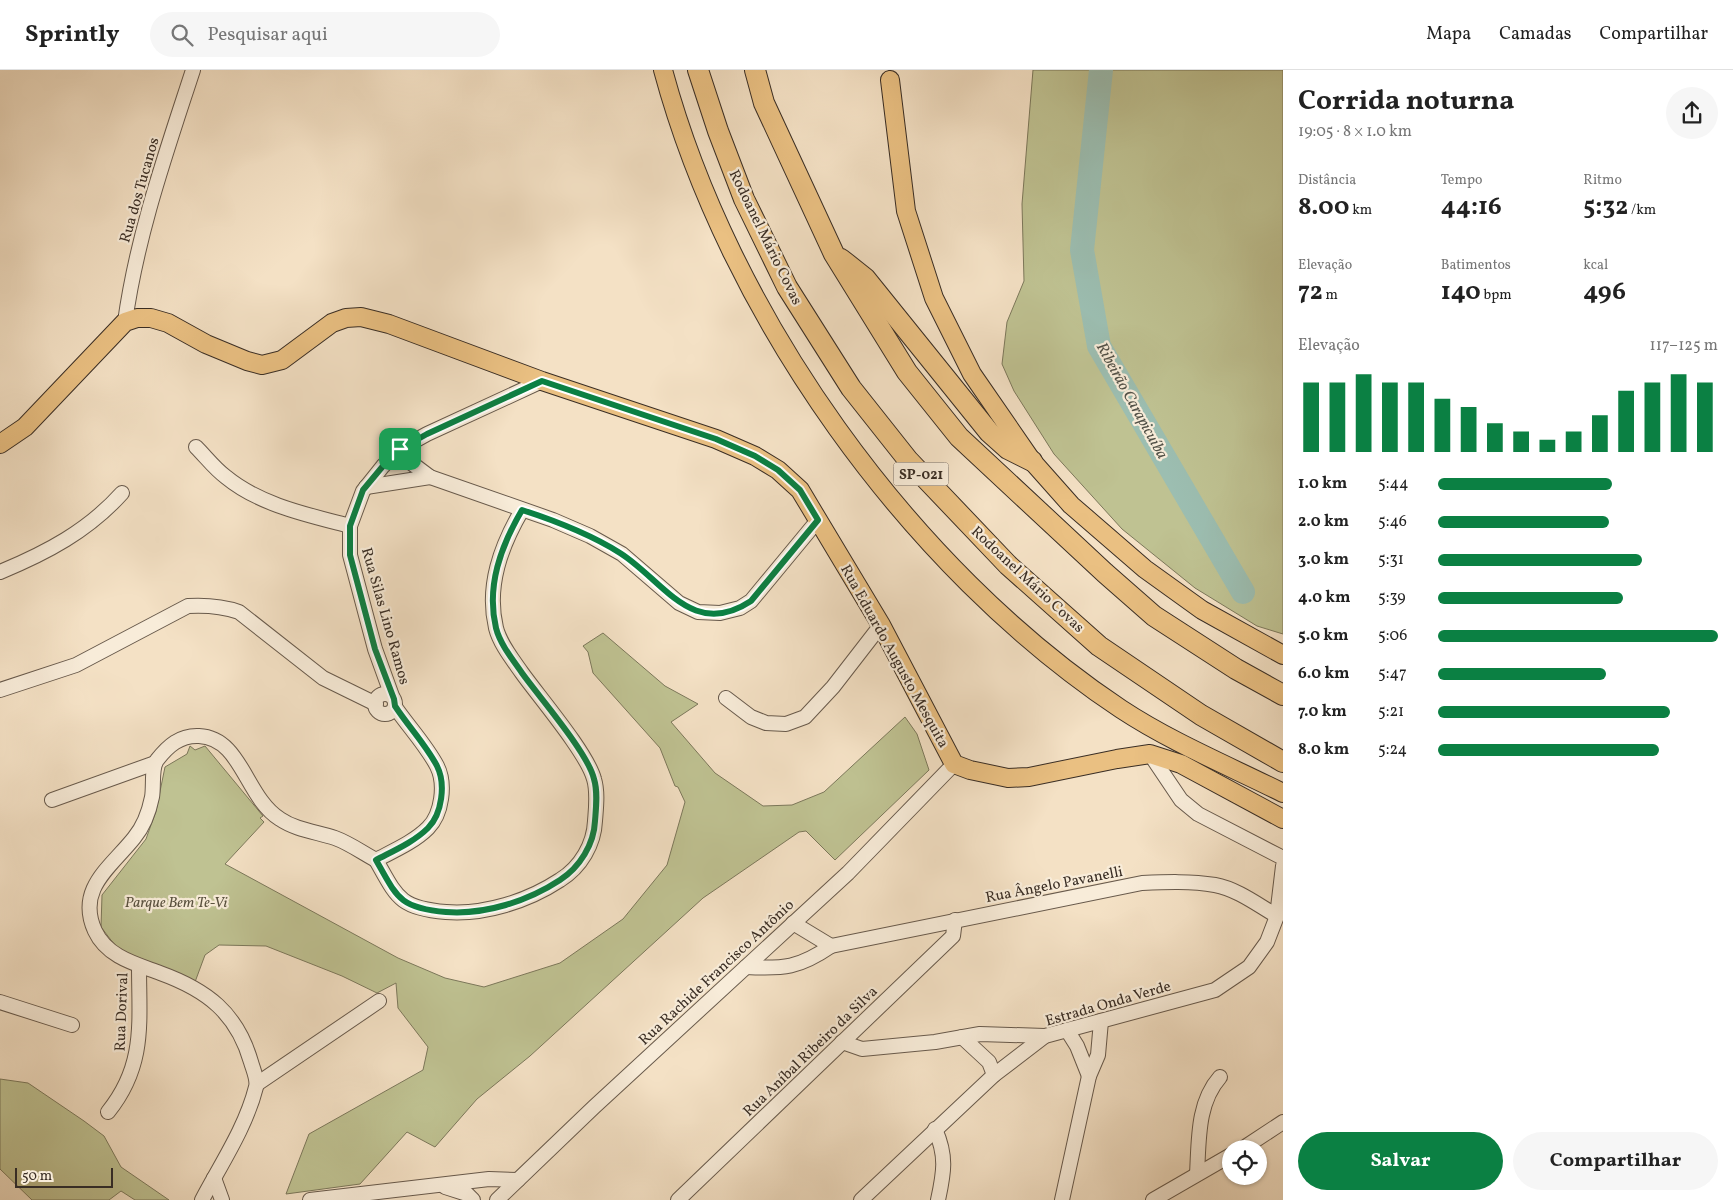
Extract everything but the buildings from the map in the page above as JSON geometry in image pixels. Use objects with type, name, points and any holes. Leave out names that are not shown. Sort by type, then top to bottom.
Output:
[{"type":"highway","name":"Rodoanel Mário Covas","points":[[698,70],[718,131],[744,198],[786,287],[851,388],[908,460],[1008,566],[1099,646],[1201,715],[1283,762]]},
{"type":"highway","points":[[755,70],[764,104],[834,254],[907,372],[959,437],[1105,574],[1154,616],[1236,669],[1283,695]]},
{"type":"highway","points":[[834,254],[849,263],[865,278],[989,432],[1008,449],[1032,461]]},
{"type":"main road","points":[[663,70],[674,111],[692,160],[716,215],[758,300],[828,412],[899,507],[966,581],[1039,649],[1121,709],[1159,732],[1283,792]]},
{"type":"main road","points":[[890,80],[906,211],[934,298],[972,374],[1032,461],[1071,506],[1145,569],[1202,610],[1283,655]]},
{"type":"main road","name":"Rua Eduardo Augusto Mesquita","points":[[125,322],[137,318],[151,318],[168,323],[206,344],[247,361],[262,365],[282,360],[332,323],[346,318],[362,317],[389,324],[542,381],[716,439],[755,456],[778,470],[800,490],[881,625],[954,764],[970,770],[1008,778],[1029,777],[1150,754],[1181,764],[1283,819]]},
{"type":"main road","points":[[0,444],[25,427],[125,322]]},
{"type":"street","name":"Rua dos Tucanos","points":[[125,322],[131,278],[142,231],[192,70]]},
{"type":"street","name":"Rua Silas Lino Ramos","points":[[376,860],[404,845],[428,828],[437,817],[440,804],[438,768],[393,701],[375,649],[350,555],[350,526],[355,508],[366,487],[400,449],[427,434],[542,381]]},
{"type":"street","points":[[196,447],[226,477],[246,490],[293,510],[350,526]]},
{"type":"street","points":[[400,449],[406,459],[430,477],[590,536],[622,554],[679,603],[698,612],[720,613],[740,608],[751,601],[818,520]]},
{"type":"street","points":[[366,487],[430,477]]},
{"type":"street","points":[[0,572],[61,544],[106,511],[122,493]]},
{"type":"street","points":[[52,800],[155,763],[172,743],[190,736],[212,737],[230,750],[252,788],[278,818],[289,824],[337,839],[376,860],[397,896],[404,901],[436,911],[470,911],[506,905],[542,892],[568,875],[584,856],[594,836],[594,779],[582,756],[511,658],[496,630],[491,601],[497,570],[508,534],[522,510]]},
{"type":"street","points":[[0,690],[76,666],[188,606],[205,606],[225,607],[239,612],[323,678],[376,704],[380,695],[393,701]]},
{"type":"street","points":[[726,698],[751,717],[766,723],[786,724],[805,717],[833,687],[881,625]]},
{"type":"street","points":[[1150,754],[1181,800],[1198,814],[1283,858]]},
{"type":"street","points":[[155,763],[152,796],[141,830],[92,890],[89,903],[92,924],[105,946],[118,957],[185,982],[216,1001],[239,1031],[257,1084]]},
{"type":"street","name":"Rua Rachide Francisco Antônio","points":[[498,1200],[848,873],[954,764]]},
{"type":"street","name":"Estrada Onda Verde","points":[[861,1200],[994,1075],[1045,1036],[1215,990],[1250,968],[1267,942],[1277,916],[1283,866]]},
{"type":"street","name":"Rua Ângelo Pavanelli","points":[[746,967],[783,968],[812,959],[831,946],[1142,883],[1182,882],[1217,886],[1243,896],[1277,916]]},
{"type":"street","name":"Rua Aníbal Ribeiro da Silva","points":[[678,1200],[953,936],[955,920]]},
{"type":"street","points":[[793,923],[831,946]]},
{"type":"street","name":"Rua Dorival","points":[[108,1112],[122,1095],[135,1060],[138,1044],[139,966]]},
{"type":"street","points":[[202,1200],[239,1131],[257,1084],[379,1001]]},
{"type":"street","points":[[0,1002],[72,1025]]},
{"type":"street","points":[[1062,1200],[1089,1076],[1098,1055],[1101,1021]]},
{"type":"street","points":[[1067,1030],[1077,1046],[1089,1076]]},
{"type":"street","points":[[842,1042],[862,1049],[912,1045],[980,1034],[1045,1036]]},
{"type":"street","points":[[962,1037],[989,1062],[994,1075]]},
{"type":"street","points":[[1197,1174],[1202,1111],[1210,1089],[1220,1077]]},
{"type":"street","points":[[1256,1140],[1283,1122]]},
{"type":"street","points":[[936,1130],[943,1148],[944,1164],[938,1200]]},
{"type":"street","points":[[1153,1200],[1222,1160]]},
{"type":"street","points":[[214,1178],[222,1200]]},
{"type":"street","points":[[310,1200],[443,1186],[489,1179],[518,1180]]},
{"type":"street","points":[[443,1186],[467,1194],[473,1200]]},
{"type":"green space","points":[[1033,70],[1283,70],[1283,634],[1257,626],[1195,588],[1122,529],[1054,454],[1014,391],[1002,364],[1007,322],[1024,281],[1022,204]]},
{"type":"green space","name":"Parque Bem Te-Vi","points":[[603,633],[665,686],[698,704],[671,722],[715,773],[763,806],[792,805],[824,792],[905,717],[917,734],[929,770],[835,860],[806,831],[799,832],[703,898],[530,1056],[477,1099],[435,1147],[407,1132],[360,1184],[286,1194],[309,1134],[423,1070],[428,1047],[398,1008],[396,983],[377,993],[342,976],[266,946],[219,945],[205,955],[195,982],[120,952],[101,927],[102,895],[146,839],[156,811],[165,767],[187,754],[190,746],[195,750],[205,746],[263,816],[260,818],[264,822],[225,864],[398,958],[445,978],[484,987],[560,963],[623,919],[667,865],[685,802],[678,787],[675,786],[660,748],[593,673],[588,652],[583,646]]},
{"type":"green space","points":[[0,1079],[28,1083],[84,1121],[104,1136],[121,1167],[169,1200],[135,1200],[121,1191],[109,1200],[32,1200],[0,1169]]},
{"type":"waterway","name":"Ribeirão Carapicuíba","points":[[1101,70],[1082,250],[1099,346],[1243,592]]},
{"type":"route","points":[[542,381],[716,439],[755,456],[778,470],[800,490],[818,520],[751,601],[740,608],[720,613],[698,612],[679,603],[622,554],[590,536],[553,520],[522,510],[508,534],[497,570],[491,601],[496,630],[511,658],[582,756],[594,779],[596,806],[594,836],[584,856],[568,875],[542,892],[506,905],[452,912],[420,908],[397,896],[376,860],[404,845],[428,828],[437,817],[440,804],[441,786],[438,768],[395,706],[375,649],[350,555],[348,540],[355,508],[363,490],[400,449],[427,434],[472,415],[542,381]]}]
